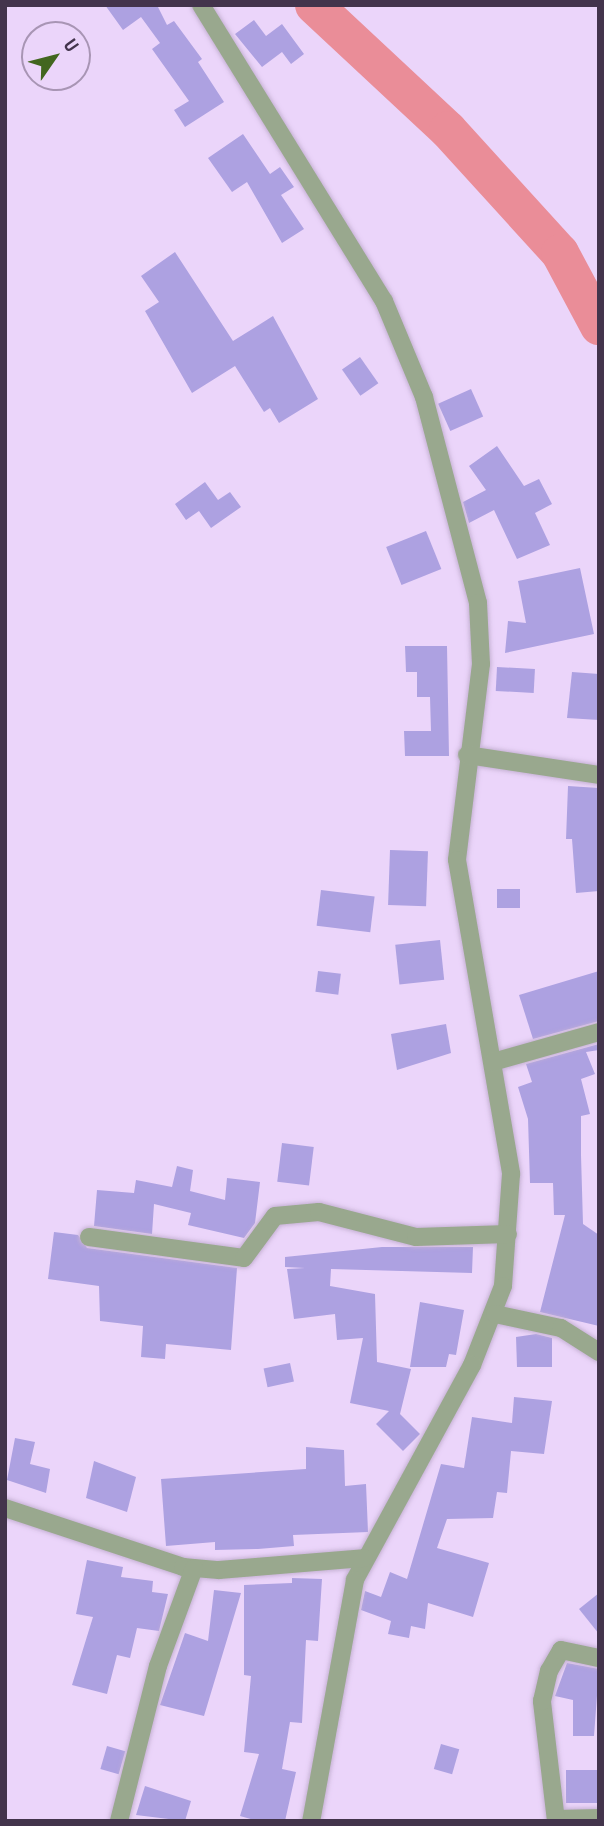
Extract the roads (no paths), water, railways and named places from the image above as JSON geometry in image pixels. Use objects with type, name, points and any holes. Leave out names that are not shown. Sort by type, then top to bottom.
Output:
[{"type":"street","points":[[201,5],[384,301],[424,397],[478,603],[481,664],[467,755],[457,860],[474,984],[493,1062],[511,1174],[508,1234],[495,1314],[424,1458],[364,1559],[332,1691],[311,1821]]},
{"type":"street","points":[[467,755],[599,775]]},
{"type":"street","points":[[493,1062],[599,1032]]},
{"type":"street","points":[[89,1237],[244,1258],[275,1216],[319,1212],[416,1237],[508,1234]]},
{"type":"street","points":[[495,1314],[561,1328],[599,1352]]},
{"type":"street","points":[[5,1508],[194,1568],[364,1559]]},
{"type":"street","points":[[119,1821],[158,1666],[194,1568]]},
{"type":"street","points":[[599,1658],[561,1650],[549,1671],[542,1702],[556,1820],[599,1818]]},
{"type":"waterway","points":[[314,5],[448,130],[560,253],[599,326]]}]
